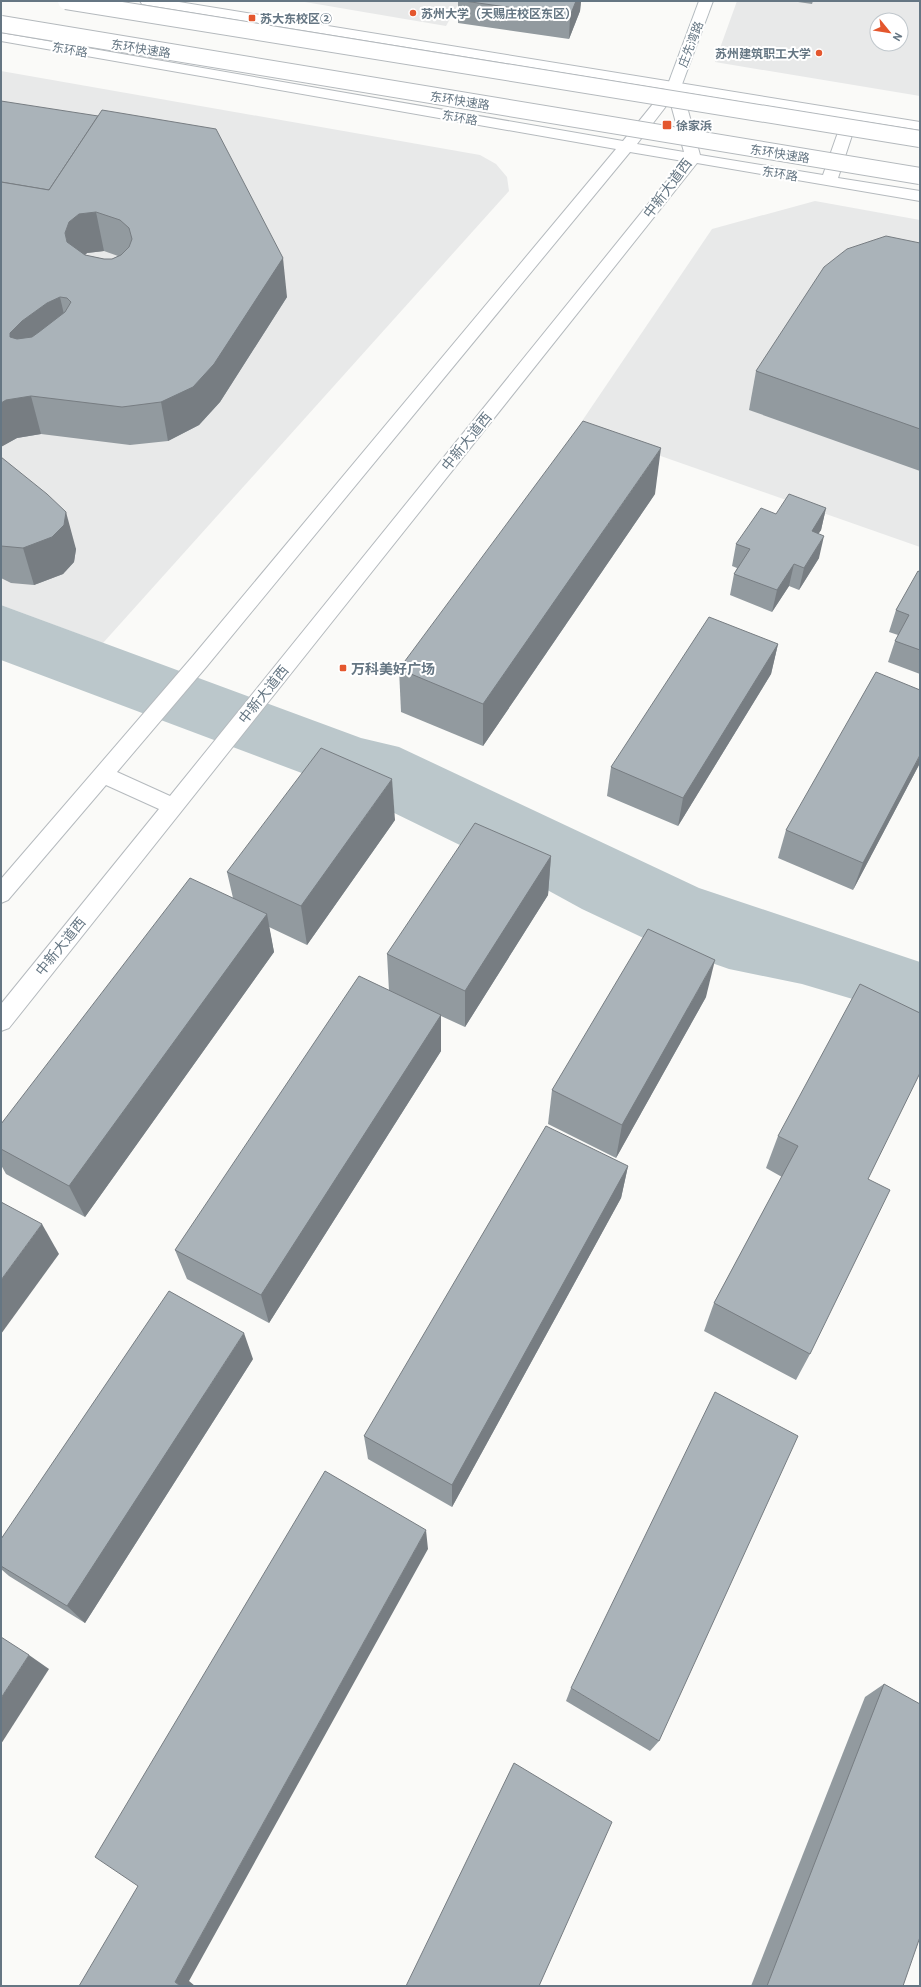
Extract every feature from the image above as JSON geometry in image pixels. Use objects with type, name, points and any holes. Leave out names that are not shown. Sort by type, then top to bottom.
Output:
[{"type":"main road","points":[[66,1],[920,139]]},
{"type":"main road","points":[[147,1],[920,126]]},
{"type":"main road","name":"庄先湾路","points":[[674,87],[706,1]]},
{"type":"main road","name":"东环快速路","points":[[1,24],[920,176]]},
{"type":"main road","name":"东环路","points":[[1,37],[626,147],[920,196]]},
{"type":"main road","points":[[1,894],[149,718],[200,661],[674,87]]},
{"type":"main road","name":"中新大道西","points":[[1,1021],[693,158],[674,87]]},
{"type":"main road","points":[[829,181],[851,115]]},
{"type":"main road","points":[[102,774],[173,806]]},
{"type":"shaded area","name":"苏州大学（天赐庄校区东区）","points":[[299,1],[460,1],[446,26]]},
{"type":"shaded area","name":"苏州建筑职工大学","points":[[737,1],[920,1],[920,96],[715,62]]},
{"type":"shaded area","points":[[1,71],[480,155],[496,164],[507,177],[509,191],[103,643],[1,605]]},
{"type":"shaded area","points":[[815,201],[920,220],[920,547],[578,427],[712,229]]},
{"type":"shaded area","points":[[1,605],[361,738],[399,747],[699,888],[920,962],[920,1019],[802,984],[729,969],[652,942],[582,909],[509,869],[384,808],[315,778],[1,660]]},
{"type":"building","points":[[464,1],[576,1],[570,16]]},
{"type":"building","points":[[1,101],[98,116],[49,190],[1,182]]},
{"type":"building","points":[[102,110],[216,129],[283,258],[214,364],[193,387],[161,402],[122,407],[31,396],[6,400],[1,403],[1,182],[49,190]],"holes":[[[96,212],[120,220],[129,228],[132,239],[129,247],[121,255],[112,259],[85,255],[67,242],[65,233],[69,222],[79,214]],[[60,297],[67,298],[71,302],[65,312],[32,337],[17,339],[10,337],[10,333],[22,321],[47,303]]]},
{"type":"building","points":[[886,236],[920,243],[920,429],[756,371],[824,267],[847,249]]},
{"type":"building","points":[[583,421],[661,448],[483,704],[399,669]]},
{"type":"building","points":[[1,457],[47,494],[66,512],[64,525],[52,537],[23,548],[1,546]]},
{"type":"building","points":[[789,494],[826,508],[812,531],[824,536],[804,568],[794,564],[777,590],[734,574],[750,549],[736,544],[761,508],[776,514]]},
{"type":"building","points":[[918,571],[920,572],[920,650],[895,641],[909,615],[896,610]]},
{"type":"building","points":[[709,617],[778,644],[683,798],[611,767]]},
{"type":"building","points":[[876,672],[920,690],[920,755],[863,863],[786,830]]},
{"type":"building","points":[[321,748],[392,779],[301,906],[227,872]]},
{"type":"building","points":[[475,823],[551,856],[465,991],[387,954]]},
{"type":"building","points":[[190,878],[267,914],[69,1186],[1,1149],[1,1124]]},
{"type":"building","points":[[648,929],[715,960],[622,1125],[552,1090]]},
{"type":"building","points":[[359,976],[441,1015],[261,1295],[175,1250]]},
{"type":"building","points":[[860,984],[920,1013],[920,1073],[868,1179],[890,1190],[810,1354],[714,1303],[798,1146],[778,1136]]},
{"type":"building","points":[[546,1126],[628,1166],[452,1485],[364,1436]]},
{"type":"building","points":[[1,1202],[42,1224],[1,1280]]},
{"type":"building","points":[[169,1291],[244,1333],[67,1606],[1,1566],[1,1539]]},
{"type":"building","points":[[715,1392],[798,1436],[659,1741],[571,1688]]},
{"type":"building","points":[[325,1471],[426,1530],[175,1982],[180,1986],[79,1986],[138,1886],[95,1857]]},
{"type":"building","points":[[1,1637],[29,1655],[1,1698]]},
{"type":"building","points":[[884,1684],[920,1704],[920,1937],[903,1986],[767,1986]]},
{"type":"building","points":[[514,1763],[612,1822],[539,1986],[406,1986]]},
{"type":"place","name":"苏州大学（天赐庄校区东区）","points":[[413,13]]},
{"type":"place","name":"苏大东校区②","points":[[252,18]]},
{"type":"place","name":"苏州建筑职工大学","points":[[819,53]]},
{"type":"place","name":"徐家浜","points":[[667,125]]},
{"type":"place","name":"万科美好广场","points":[[343,668]]}]
